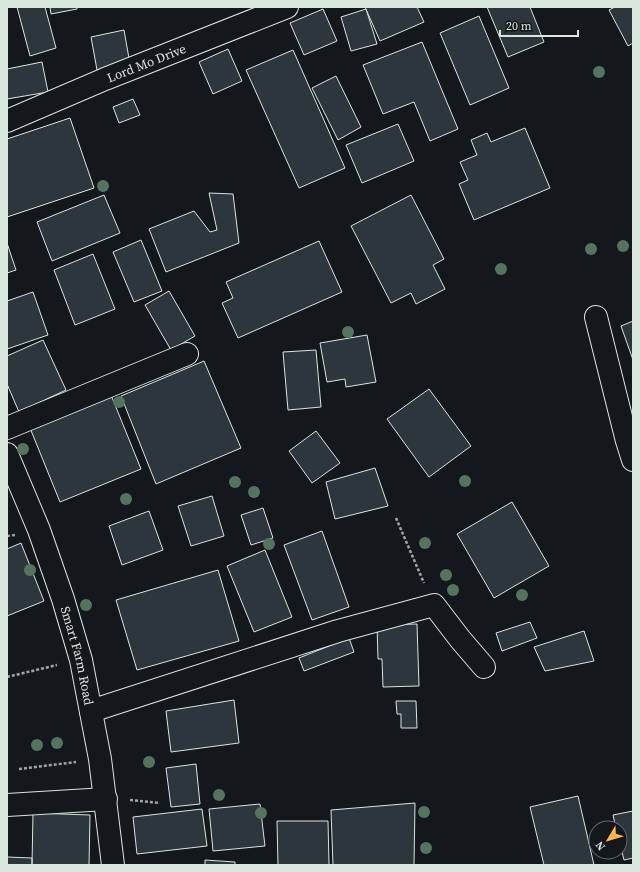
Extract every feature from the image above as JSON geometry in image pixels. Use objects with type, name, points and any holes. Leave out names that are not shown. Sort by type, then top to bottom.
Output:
[{"type":"street","name":"Lord Mo Drive","points":[[7,121],[105,79],[287,7]]},
{"type":"street","points":[[596,317],[633,460]]},
{"type":"street","points":[[7,428],[187,354]]},
{"type":"street","name":"Smart Farm Road","points":[[7,454],[39,530],[63,599],[80,660],[100,759],[113,865]]},
{"type":"street","points":[[91,711],[338,631],[434,605],[484,667]]},
{"type":"street","points":[[7,804],[106,799]]},
{"type":"path","points":[[396,518],[434,605]]},
{"type":"path","points":[[7,677],[80,660]]},
{"type":"path","points":[[19,769],[100,759]]},
{"type":"path","points":[[106,799],[160,803]]},
{"type":"building","points":[[17,7],[45,7],[56,48],[30,56]]},
{"type":"building","points":[[50,7],[77,7],[77,9],[51,14]]},
{"type":"building","points":[[365,7],[417,7],[424,22],[380,41]]},
{"type":"building","points":[[487,7],[530,7],[544,42],[508,57]]},
{"type":"building","points":[[615,7],[633,7],[633,43],[628,46],[609,10]]},
{"type":"building","points":[[323,9],[337,41],[304,55],[290,23]]},
{"type":"building","points":[[366,9],[377,44],[351,51],[341,17]]},
{"type":"building","points":[[479,16],[509,88],[470,105],[440,33]]},
{"type":"building","points":[[124,30],[130,64],[97,70],[91,37]]},
{"type":"building","points":[[422,42],[458,129],[430,141],[414,102],[383,114],[363,65]]},
{"type":"building","points":[[228,49],[242,81],[213,94],[199,62]]},
{"type":"building","points":[[293,50],[345,168],[299,188],[246,70]]},
{"type":"building","points":[[42,62],[48,92],[7,99],[7,69]]},
{"type":"building","points":[[336,76],[361,127],[338,140],[312,88]]},
{"type":"building","points":[[133,99],[140,115],[119,123],[113,107]]},
{"type":"building","points":[[70,118],[94,188],[7,217],[7,139]]},
{"type":"building","points":[[398,124],[414,161],[362,183],[346,145]]},
{"type":"building","points":[[525,128],[550,188],[474,220],[459,184],[468,180],[460,162],[477,155],[471,140],[487,133],[491,142]]},
{"type":"building","points":[[209,193],[233,194],[239,243],[166,272],[149,229],[194,211],[210,232],[217,230]]},
{"type":"building","points":[[104,195],[120,233],[52,261],[37,222]]},
{"type":"building","points":[[411,195],[444,259],[433,265],[445,289],[416,304],[411,293],[391,303],[351,226]]},
{"type":"building","points":[[141,240],[162,291],[134,302],[113,252]]},
{"type":"building","points":[[319,241],[342,292],[238,338],[222,303],[233,298],[226,282]]},
{"type":"building","points":[[7,243],[16,270],[7,273]]},
{"type":"building","points":[[93,254],[115,309],[75,325],[54,270]]},
{"type":"building","points":[[169,291],[195,336],[171,350],[145,305]]},
{"type":"building","points":[[33,292],[48,335],[7,349],[7,301]]},
{"type":"building","points":[[633,321],[633,360],[621,326]]},
{"type":"building","points":[[367,335],[376,382],[346,387],[345,379],[327,382],[320,343]]},
{"type":"building","points":[[43,340],[66,390],[19,412],[7,384],[7,356]]},
{"type":"building","points":[[316,350],[321,407],[288,410],[283,352]]},
{"type":"building","points":[[204,361],[241,448],[156,484],[121,396]]},
{"type":"building","points":[[429,389],[471,446],[429,477],[387,419]]},
{"type":"building","points":[[111,395],[141,469],[60,502],[30,428]]},
{"type":"building","points":[[316,431],[340,463],[312,483],[289,451]]},
{"type":"building","points":[[375,468],[388,506],[335,519],[326,482]]},
{"type":"building","points":[[212,496],[224,536],[191,546],[178,506]]},
{"type":"building","points":[[512,502],[549,566],[494,598],[457,534]]},
{"type":"building","points":[[263,508],[273,538],[251,545],[241,515]]},
{"type":"building","points":[[149,511],[163,550],[122,565],[109,526]]},
{"type":"building","points":[[322,531],[349,607],[312,620],[284,545]]},
{"type":"building","points":[[21,543],[44,601],[7,616],[7,549]]},
{"type":"building","points":[[265,550],[292,617],[254,632],[227,566]]},
{"type":"building","points":[[218,570],[239,641],[137,670],[116,600]]},
{"type":"building","points":[[530,622],[537,638],[502,651],[496,633]]},
{"type":"building","points":[[417,624],[419,686],[383,687],[382,659],[378,659],[377,625]]},
{"type":"building","points":[[584,631],[594,661],[545,671],[534,647]]},
{"type":"building","points":[[349,638],[354,652],[304,671],[299,658]]},
{"type":"building","points":[[234,700],[239,743],[171,752],[166,711]]},
{"type":"building","points":[[396,701],[416,701],[417,728],[401,728],[401,714],[397,714]]},
{"type":"building","points":[[196,764],[200,804],[171,807],[166,768]]},
{"type":"building","points":[[578,796],[588,839],[588,860],[593,860],[594,865],[544,865],[530,807]]},
{"type":"building","points":[[415,803],[414,865],[333,865],[331,810]]},
{"type":"building","points":[[260,804],[265,846],[213,851],[209,809]]},
{"type":"building","points":[[202,809],[207,846],[137,854],[133,817]]},
{"type":"building","points":[[633,811],[633,858],[628,859],[628,820],[614,820],[613,815]]},
{"type":"building","points":[[33,813],[90,815],[89,865],[32,865]]},
{"type":"building","points":[[277,821],[328,821],[329,865],[278,865]]},
{"type":"building","points":[[7,857],[32,858],[32,865],[7,865]]},
{"type":"building","points":[[205,860],[235,862],[235,865],[205,865]]}]
